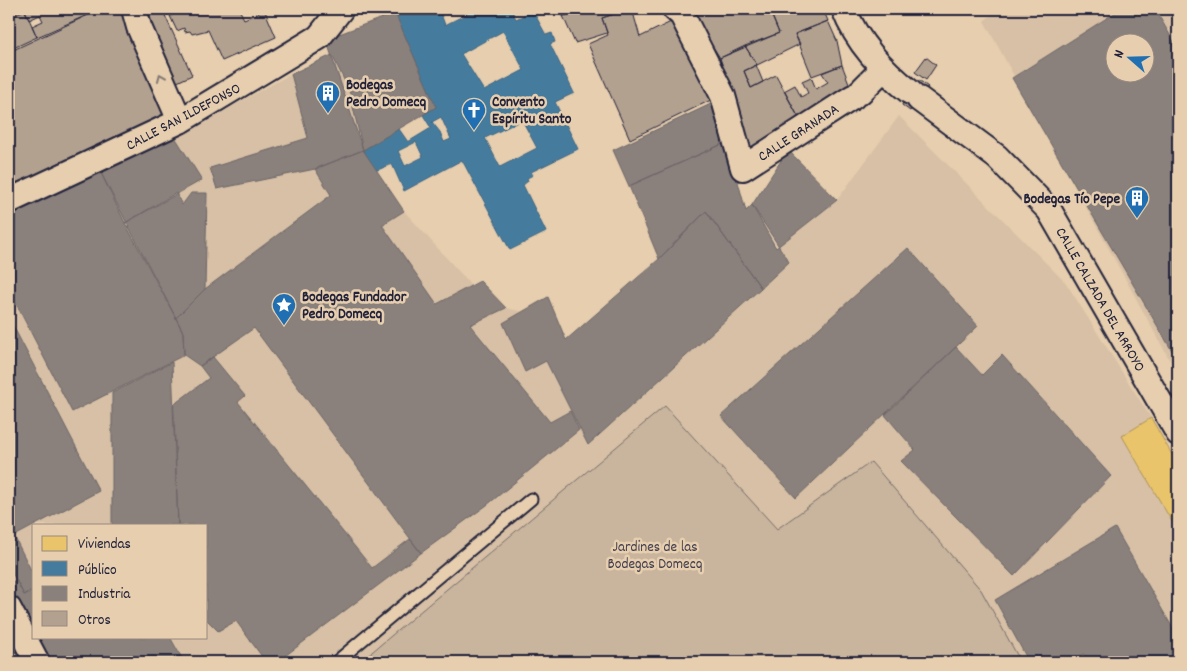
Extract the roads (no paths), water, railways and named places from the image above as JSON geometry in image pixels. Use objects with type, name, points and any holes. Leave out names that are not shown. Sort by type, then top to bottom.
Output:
[{"type":"street","points":[[134,9],[139,27],[180,121]]},
{"type":"street","name":"CALLE SAN ILDEFONSO","points":[[9,201],[180,121],[319,37],[341,9]]},
{"type":"street","name":"CALLE GRANADA","points":[[675,9],[682,15],[723,96],[743,168],[857,94],[884,69]]},
{"type":"street","name":"CALLE CALZADA DEL ARROYO","points":[[844,9],[866,49],[884,69],[914,95],[997,157],[1049,210],[1178,433]]},
{"type":"street","points":[[9,609],[37,662]]},
{"type":"lane","points":[[336,662],[530,499]]},
{"type":"place","name":"Bodegas Pedro Domecq","points":[[328,114]]},
{"type":"place","name":"Convento Espíritu Santo","points":[[474,131]]},
{"type":"place","name":"Bodegas Tío Pepe","points":[[1137,219]]},
{"type":"place","name":"Bodegas Fundador Pedro Domecq","points":[[284,326]]},
{"type":"park label","name":"Jardines de las Bodegas Domecq","points":[[655,554]]}]
